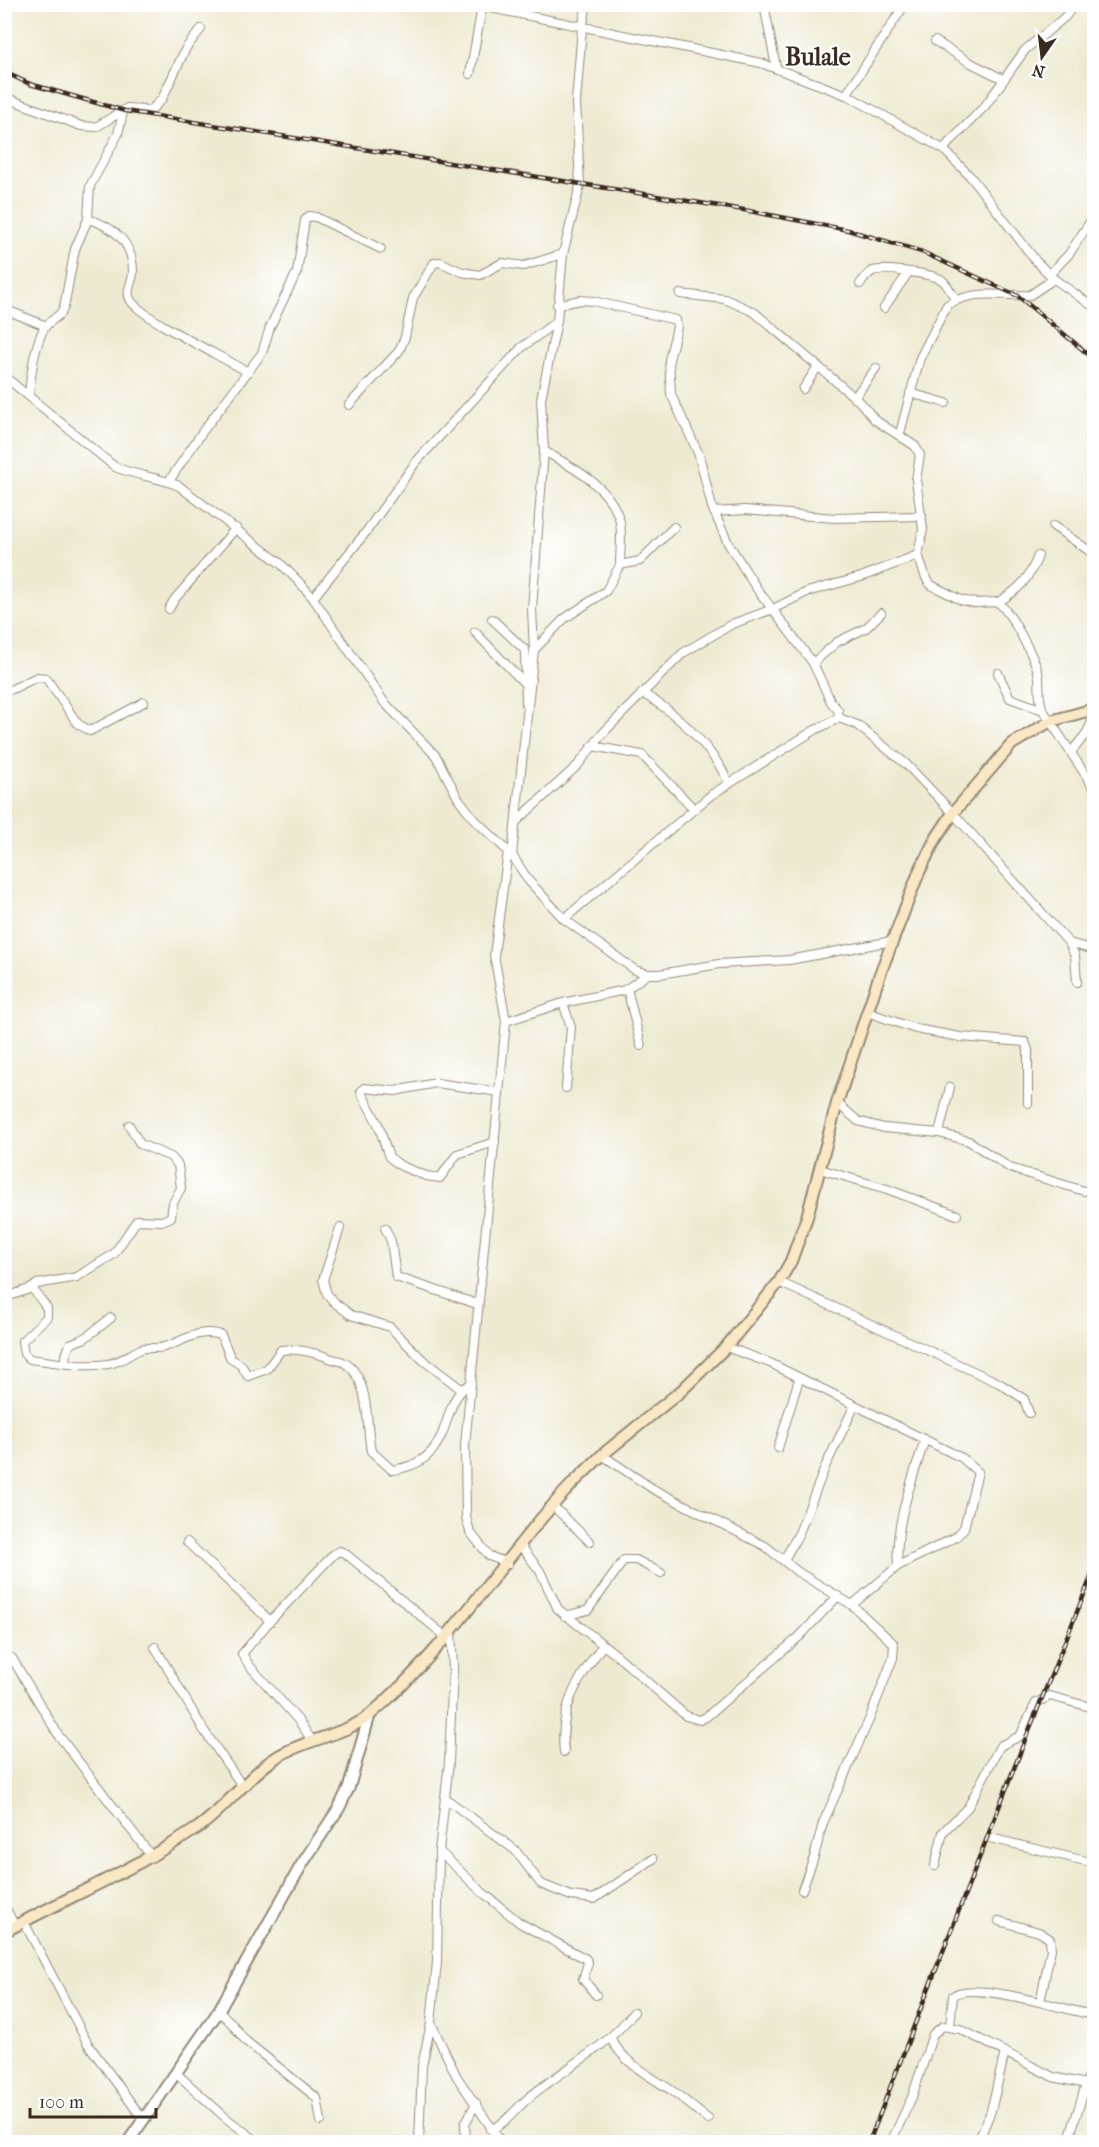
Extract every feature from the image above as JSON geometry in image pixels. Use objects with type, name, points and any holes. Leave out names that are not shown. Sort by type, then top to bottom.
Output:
[{"type":"main road","points":[[4,1932],[152,1857],[205,1822],[276,1758],[311,1739],[341,1730],[369,1717],[395,1693],[448,1633],[508,1563],[552,1505],[602,1455],[681,1391],[726,1347],[779,1282],[791,1261],[807,1217],[837,1103],[867,1012],[919,872],[935,840],[953,813],[1012,744],[1051,721],[1095,709]]},
{"type":"street","points":[[471,4],[776,67],[846,95],[943,149],[970,176],[1021,243],[1052,276],[1095,307]]},
{"type":"street","points":[[508,1563],[489,1556],[470,1532],[466,1517],[465,1445],[506,1021],[494,955],[510,853],[518,820],[534,650],[532,609],[544,451],[542,399],[557,321],[563,254],[579,186],[576,102],[582,28],[587,4]]},
{"type":"street","points":[[764,4],[776,67]]},
{"type":"street","points":[[846,95],[905,4]]},
{"type":"street","points":[[943,149],[985,106],[1025,50],[1065,17],[1075,4]]},
{"type":"street","points":[[470,74],[482,7]]},
{"type":"street","points":[[4,97],[81,126],[96,127],[130,108],[150,111],[158,106],[186,48],[201,28]]},
{"type":"street","points":[[935,41],[1003,79]]},
{"type":"street","points":[[29,396],[32,370],[46,326],[63,311],[75,249],[88,219],[90,186],[118,134],[123,112]]},
{"type":"street","points":[[169,481],[203,430],[262,353],[270,327],[293,281],[305,220],[309,216],[316,217],[381,249]]},
{"type":"street","points":[[900,433],[920,358],[947,305],[956,300],[997,292],[1030,296],[1052,276],[1095,216]]},
{"type":"street","points":[[88,219],[112,228],[123,239],[133,271],[129,291],[132,302],[148,316],[248,372]]},
{"type":"street","points":[[349,405],[399,351],[405,338],[413,298],[434,263],[440,262],[462,272],[480,275],[502,263],[524,266],[563,254]]},
{"type":"street","points":[[860,284],[867,275],[879,269],[908,273],[921,272],[938,278],[946,284],[956,300]]},
{"type":"street","points":[[884,308],[908,273]]},
{"type":"street","points":[[680,294],[709,296],[736,302],[753,312],[855,398],[875,420],[900,433],[920,451],[916,480],[923,529],[918,555],[926,578],[936,588],[975,603],[998,602],[1018,591],[1030,576],[1038,556]]},
{"type":"street","points":[[557,305],[580,300],[593,301],[676,320],[677,327],[669,360],[671,394],[699,455],[714,512],[728,543],[813,663],[831,702],[838,710],[839,718]]},
{"type":"street","points":[[4,309],[46,326]]},
{"type":"street","points":[[313,597],[366,532],[416,462],[521,348],[557,321]]},
{"type":"street","points":[[803,389],[817,368]]},
{"type":"street","points":[[855,398],[876,368]]},
{"type":"street","points":[[4,376],[115,466],[144,477],[169,481],[236,528],[280,563],[313,597],[384,702],[436,756],[458,798],[475,820],[510,853],[528,880],[564,920],[634,970],[648,974],[720,964],[789,960],[892,941]]},
{"type":"street","points":[[910,393],[946,403]]},
{"type":"street","points":[[534,650],[564,619],[606,591],[620,565],[620,520],[614,506],[585,476],[544,451]]},
{"type":"street","points":[[714,512],[745,510],[834,518],[922,516]]},
{"type":"street","points":[[1053,526],[1095,554]]},
{"type":"street","points":[[620,565],[640,561],[674,527]]},
{"type":"street","points":[[169,609],[174,600],[236,528]]},
{"type":"street","points":[[518,820],[578,765],[592,746],[642,693],[696,643],[732,624],[773,609],[807,592],[861,577],[918,555]]},
{"type":"street","points":[[998,602],[1011,615],[1034,663],[1039,676],[1039,700],[1043,710],[1072,750],[1095,788]]},
{"type":"street","points":[[813,663],[837,642],[866,628],[881,613]]},
{"type":"street","points":[[492,619],[525,650],[525,703],[529,707]]},
{"type":"street","points":[[475,632],[525,684]]},
{"type":"street","points":[[998,673],[1010,698],[1043,710]]},
{"type":"street","points":[[4,693],[37,677],[46,678],[78,724],[90,731],[144,702]]},
{"type":"street","points":[[642,693],[693,730],[718,761],[729,782]]},
{"type":"street","points":[[564,920],[729,782],[832,719],[839,718],[857,726],[906,764],[953,813],[1069,944],[1075,956],[1077,982]]},
{"type":"street","points":[[1072,750],[1086,734],[1095,718]]},
{"type":"street","points":[[592,746],[642,755],[694,809]]},
{"type":"street","points":[[1069,944],[1095,950]]},
{"type":"street","points":[[506,1021],[563,1003],[627,988],[648,974]]},
{"type":"street","points":[[627,988],[641,1046]]},
{"type":"street","points":[[563,1003],[571,1027],[566,1088]]},
{"type":"street","points":[[867,1012],[936,1033],[978,1040],[1025,1042],[1028,1050],[1028,1103]]},
{"type":"street","points":[[495,1142],[457,1154],[440,1178],[426,1176],[401,1166],[389,1157],[378,1124],[361,1092],[364,1088],[395,1091],[436,1083],[499,1092]]},
{"type":"street","points":[[939,1133],[950,1087]]},
{"type":"street","points":[[837,1103],[858,1121],[870,1125],[939,1133],[969,1141],[1010,1168],[1084,1191]]},
{"type":"street","points":[[4,1298],[37,1284],[77,1276],[114,1254],[137,1220],[167,1220],[171,1217],[173,1203],[181,1188],[178,1165],[171,1157],[140,1144],[129,1125]]},
{"type":"street","points":[[820,1169],[887,1189],[957,1215]]},
{"type":"street","points":[[340,1228],[323,1280],[327,1294],[335,1304],[351,1315],[390,1327],[423,1359],[460,1389]]},
{"type":"street","points":[[385,1228],[391,1241],[396,1277],[477,1304]]},
{"type":"street","points":[[779,1282],[1014,1390],[1024,1399],[1029,1413]]},
{"type":"street","points":[[32,1288],[44,1303],[48,1314],[24,1337],[21,1345],[24,1354],[30,1359],[86,1366],[118,1362],[142,1349],[165,1347],[195,1334],[221,1335],[231,1359],[241,1365],[248,1376],[267,1369],[281,1350],[313,1352],[343,1362],[354,1372],[362,1389],[371,1451],[392,1470],[416,1464],[434,1447],[444,1433],[460,1389],[469,1385]]},
{"type":"street","points":[[67,1364],[65,1358],[70,1344],[85,1338],[111,1318]]},
{"type":"street","points":[[726,1347],[770,1364],[924,1442],[962,1458],[975,1467],[978,1480],[964,1528],[956,1537],[898,1566],[852,1605]]},
{"type":"street","points":[[778,1448],[799,1379]]},
{"type":"street","points":[[784,1560],[799,1533],[826,1465],[854,1407]]},
{"type":"street","points":[[898,1566],[898,1539],[924,1442]]},
{"type":"street","points":[[602,1455],[653,1489],[749,1537],[798,1572],[852,1605],[894,1644],[895,1651],[869,1720],[823,1823],[802,1890]]},
{"type":"street","points":[[552,1505],[590,1542]]},
{"type":"street","points":[[187,1542],[270,1621]]},
{"type":"street","points":[[521,1546],[540,1571],[552,1601],[565,1616],[603,1645],[686,1716],[700,1720],[770,1663],[838,1596]]},
{"type":"street","points":[[311,1739],[298,1720],[243,1658],[244,1650],[315,1572],[340,1551],[448,1633],[453,1668],[449,1762],[439,1851],[437,1962],[431,2023],[422,2066],[419,2142]]},
{"type":"street","points":[[565,1616],[588,1610],[624,1560],[636,1560],[661,1573]]},
{"type":"street","points":[[564,1752],[562,1734],[564,1714],[579,1680],[603,1645]]},
{"type":"street","points":[[155,1647],[202,1729],[243,1787]]},
{"type":"street","points":[[12,1658],[59,1736],[152,1857]]},
{"type":"street","points":[[934,1866],[943,1832],[968,1807],[1000,1746],[1020,1736],[1036,1703],[1050,1696],[1095,1708]]},
{"type":"street","points":[[128,2142],[142,2118],[218,2012],[302,1864],[339,1808],[349,1787],[369,1717]]},
{"type":"street","points":[[445,1798],[515,1850],[541,1884],[571,1896],[594,1899],[653,1859]]},
{"type":"street","points":[[990,1838],[1095,1863]]},
{"type":"street","points":[[439,1851],[482,1892],[520,1923],[586,1959],[588,1963],[583,1979],[596,1995]]},
{"type":"street","points":[[4,1905],[19,1924],[88,2044],[142,2118]]},
{"type":"street","points":[[999,1921],[1039,1932],[1050,1939],[1051,1949],[1040,2002]]},
{"type":"street","points":[[951,2026],[953,1996],[963,1990],[1040,2002],[1095,2015]]},
{"type":"street","points":[[218,2012],[233,2023],[238,2033],[247,2042],[317,2098],[321,2121]]},
{"type":"street","points":[[491,2130],[506,2121],[527,2100],[558,2078],[578,2059],[611,2039],[633,2012]]},
{"type":"street","points":[[431,2023],[456,2077],[501,2142]]},
{"type":"street","points":[[891,2142],[912,2097],[933,2034],[943,2026],[951,2026],[1053,2077],[1086,2084]]},
{"type":"street","points":[[611,2039],[618,2052],[630,2063],[674,2092],[708,2120]]},
{"type":"street","points":[[978,2142],[990,2111],[1005,2052]]},
{"type":"street","points":[[1068,2142],[1095,2059]]},
{"type":"street","points":[[176,2073],[226,2118],[258,2142]]},
{"type":"street","points":[[466,2142],[465,2124],[476,2103]]},
{"type":"railway","points":[[4,72],[30,84],[125,111],[744,210],[848,230],[922,252],[1018,296],[1094,359]]},
{"type":"railway","points":[[869,2142],[1025,1740],[1094,1570]]},
{"type":"district","name":"Bulale","points":[[818,57]]}]
